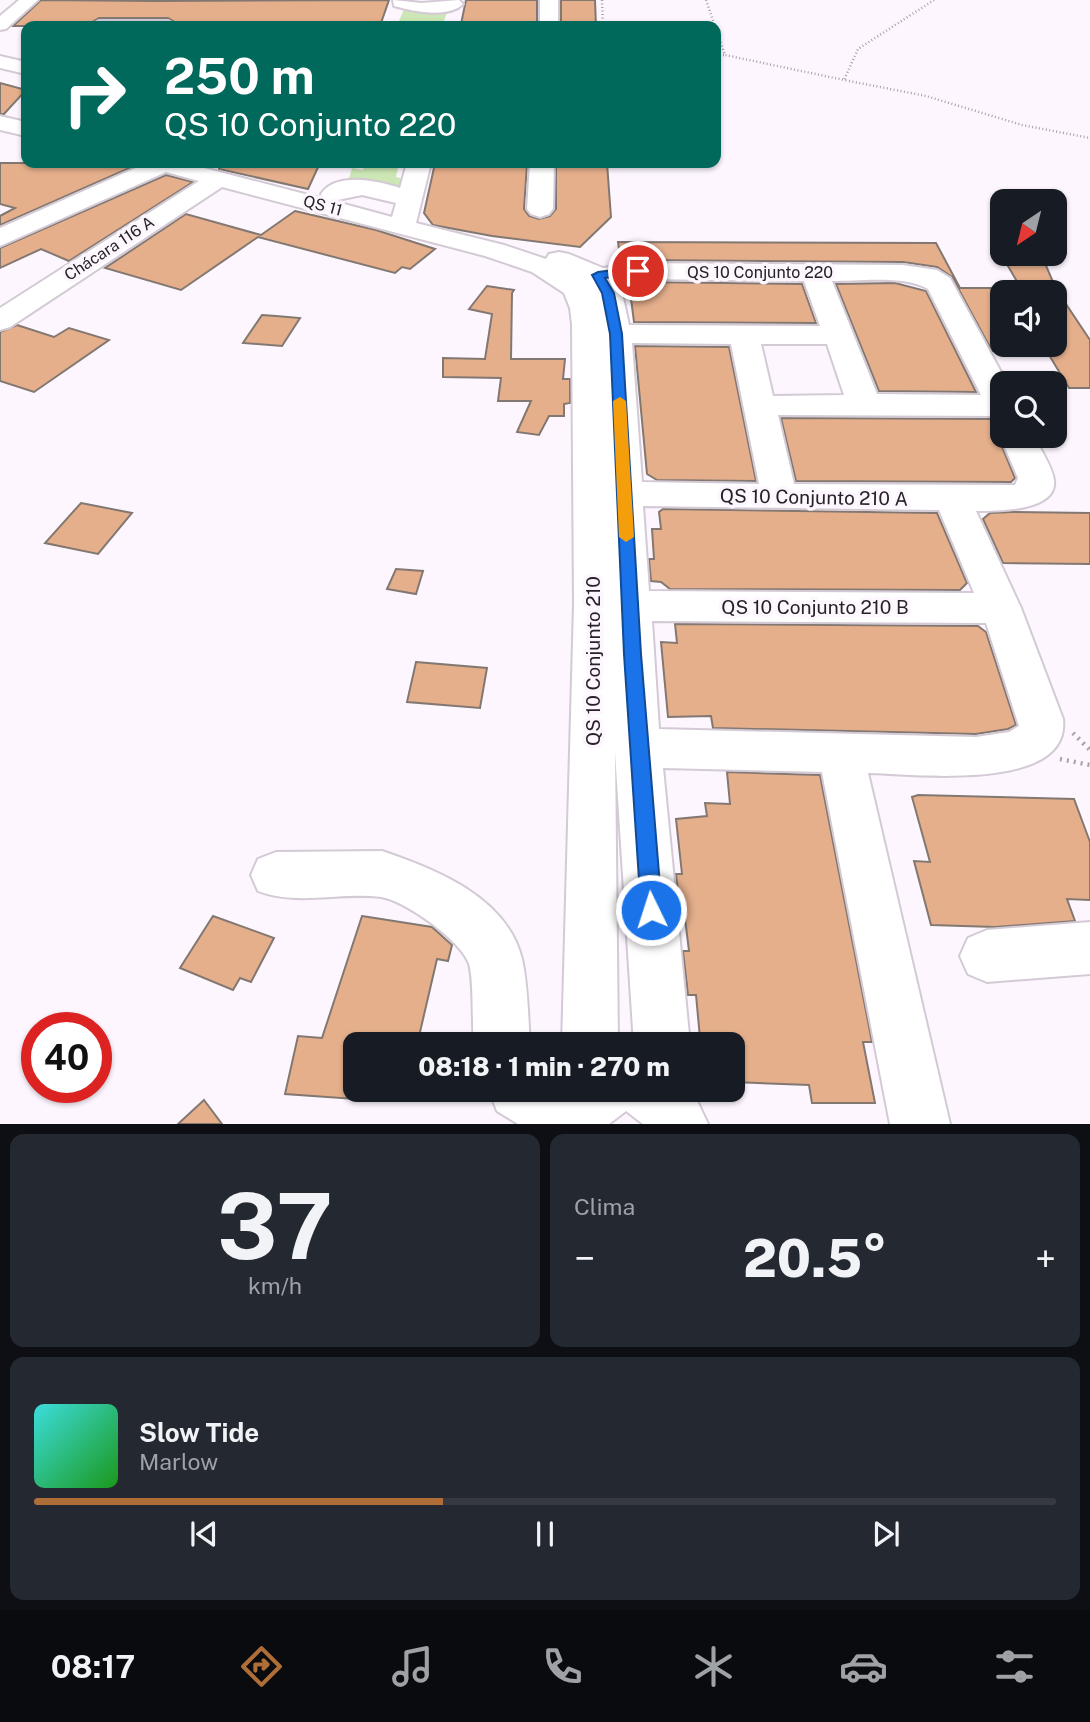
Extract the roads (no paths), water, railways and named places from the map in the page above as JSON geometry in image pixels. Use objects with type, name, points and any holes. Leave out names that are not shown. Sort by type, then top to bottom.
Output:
[{"type":"street","points":[[0,25],[29,0]]},
{"type":"street","points":[[548,21],[549,0]]},
{"type":"street","points":[[398,5],[421,8],[455,2],[450,21]]},
{"type":"street","points":[[104,21],[115,9]]},
{"type":"street","points":[[0,62],[21,67]]},
{"type":"street","points":[[0,238],[150,168]]},
{"type":"street","name":"QS 11","points":[[191,168],[330,200],[403,227],[583,278]]},
{"type":"street","points":[[330,200],[340,168]]},
{"type":"street","points":[[403,227],[418,168]]},
{"type":"street","points":[[540,209],[542,168]]},
{"type":"street","name":"Chácara 116 A","points":[[0,321],[215,172]]},
{"type":"street","points":[[330,200],[346,189],[367,186],[409,199]]},
{"type":"street","name":"QS 10 Conjunto 220","points":[[583,278],[638,271],[917,274],[934,280],[945,293],[990,381]]},
{"type":"street","points":[[815,272],[836,335],[864,404]]},
{"type":"street","name":"QS 10 Conjunto 210","points":[[590,1032],[592,536],[585,314],[578,290],[583,278],[608,293],[616,334],[638,748],[661,1032]]},
{"type":"street","points":[[616,334],[836,335]]},
{"type":"street","points":[[744,335],[779,496]]},
{"type":"street","points":[[759,406],[990,405]]},
{"type":"street","name":"QS 10 Conjunto 210 A","points":[[624,494],[1004,499],[1025,495],[1036,488],[1036,478],[1022,448]]},
{"type":"street","points":[[638,748],[976,756],[1010,752],[1036,740],[1042,731],[1041,719],[1001,608],[953,500]]},
{"type":"street","name":"QS 10 Conjunto 210 B","points":[[630,607],[1001,608]]},
{"type":"street","points":[[841,754],[920,1124]]},
{"type":"street","points":[[276,875],[382,874],[410,884],[446,903],[478,931],[495,958],[501,1032]]},
{"type":"street","points":[[987,956],[1090,948]]},
{"type":"street","points":[[570,1102],[587,1106]]}]
